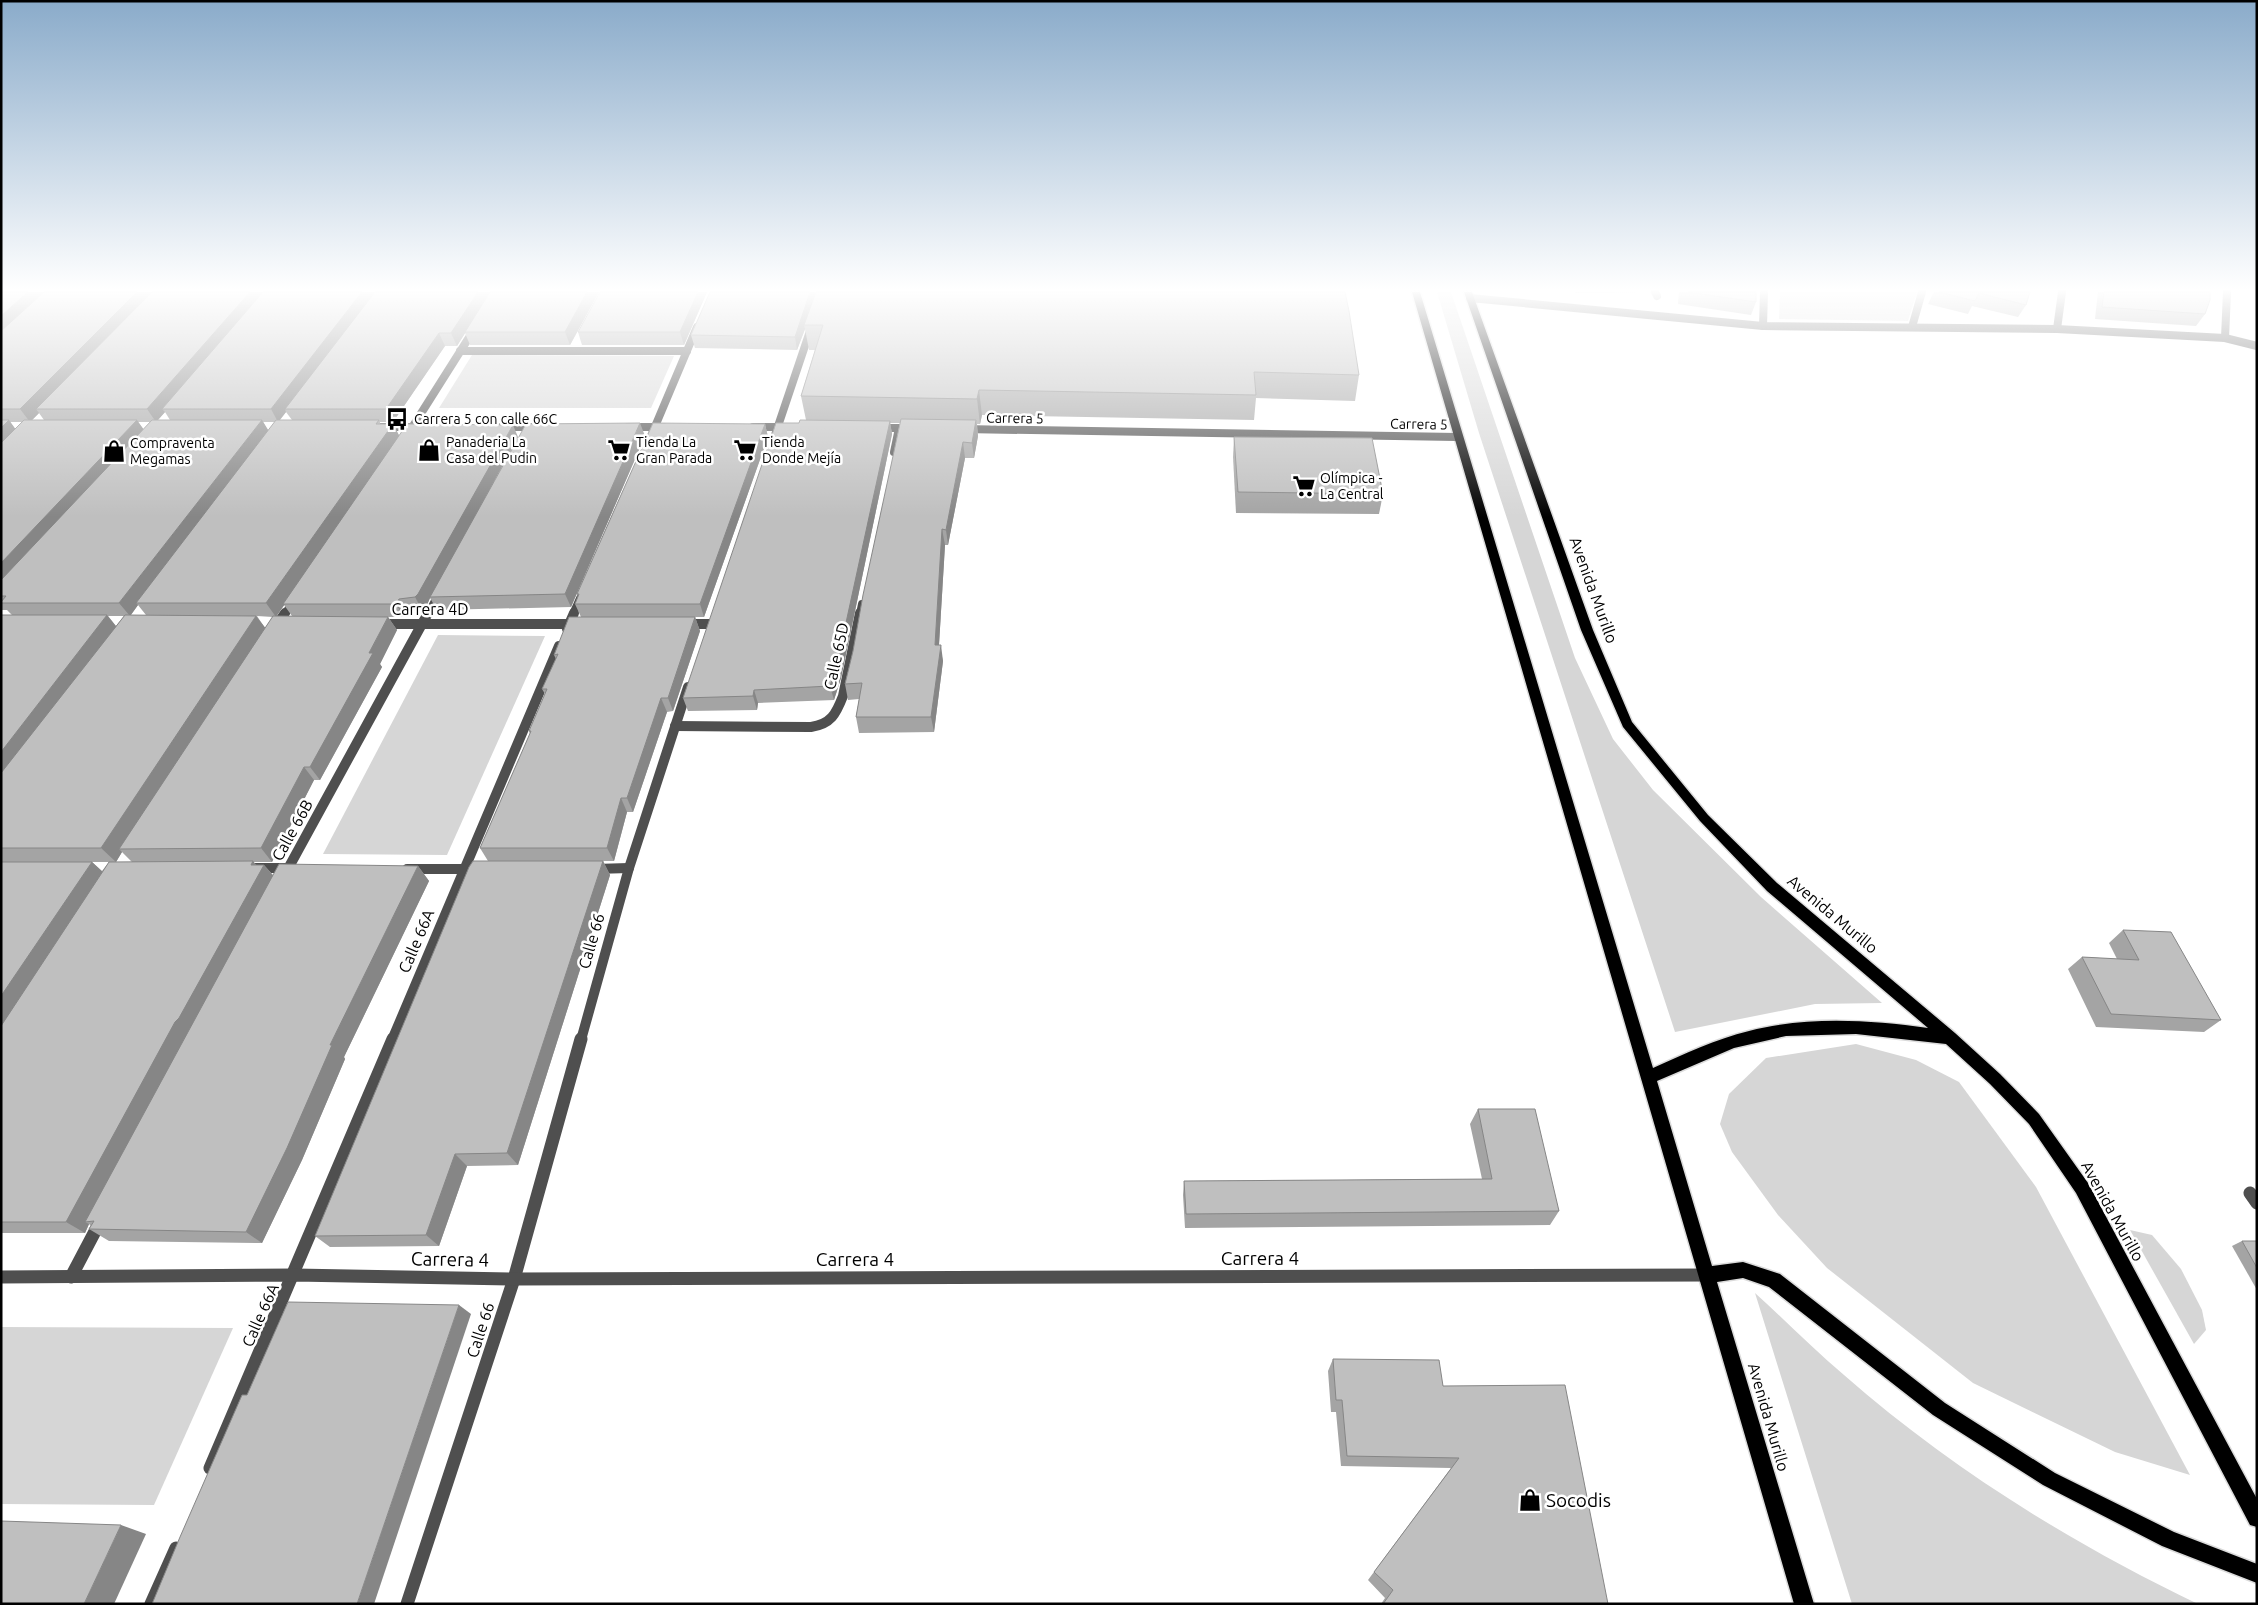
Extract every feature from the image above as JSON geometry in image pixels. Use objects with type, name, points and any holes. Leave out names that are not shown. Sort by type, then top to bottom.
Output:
[{"type":"main road","name":"Avenida Murillo","points":[[1437,367],[1804,1604]]},
{"type":"main road","name":"Avenida Murillo","points":[[1494,367],[1587,630],[1627,724],[1704,818],[1772,887],[1950,1038],[1995,1079],[2034,1119],[2082,1188],[2257,1518]]},
{"type":"main road","points":[[1649,1077],[1708,1050],[1763,1034],[1824,1027],[1843,1027],[1889,1028],[1950,1038]]},
{"type":"main road","points":[[1708,1275],[1743,1270],[1774,1280],[1939,1409],[2049,1478],[2169,1539],[2257,1574]]},
{"type":"street","points":[[402,443],[450,367]]},
{"type":"street","points":[[648,442],[680,367]]},
{"type":"street","points":[[771,446],[798,367]]},
{"type":"street","points":[[373,427],[432,427]]},
{"type":"street","points":[[491,427],[528,431],[549,427]]},
{"type":"street","points":[[616,427],[674,427]]},
{"type":"street","points":[[740,427],[796,427]]},
{"type":"street","points":[[871,428],[919,428]]},
{"type":"street","points":[[893,457],[899,428]]},
{"type":"street","name":"Carrera 5","points":[[959,429],[1457,437]]},
{"type":"street","name":"Calle 66B","points":[[279,886],[293,868],[445,581]]},
{"type":"street","name":"Calle 66A","points":[[207,1476],[294,1275],[463,868],[585,588]]},
{"type":"street","points":[[277,626],[301,591]]},
{"type":"street","name":"Calle 65D","points":[[675,726],[811,728],[822,726],[831,720],[842,698],[864,592]]},
{"type":"street","name":"Carrera 4D","points":[[374,624],[589,624]]},
{"type":"street","points":[[679,624],[709,624]]},
{"type":"street","name":"Calle 66","points":[[407,1604],[514,1279],[629,868],[690,680]]},
{"type":"street","points":[[248,868],[293,868]]},
{"type":"street","points":[[395,868],[483,868]]},
{"type":"street","points":[[580,868],[629,868]]},
{"type":"street","points":[[71,1277],[108,1207]]},
{"type":"street","name":"Carrera 4","points":[[1,1277],[294,1275],[514,1279],[1708,1275]]},
{"type":"street","points":[[151,1604],[179,1540]]},
{"type":"shaded area","points":[[465,367],[669,367],[651,408],[439,408]]},
{"type":"shaded area","points":[[1459,367],[1476,367],[1575,658],[1613,739],[1653,790],[1761,897],[1882,1003],[1815,1004],[1675,1032],[1479,433]]},
{"type":"shaded area","points":[[438,635],[545,636],[447,855],[323,854]]},
{"type":"shaded area","points":[[1856,1044],[1916,1060],[1959,1082],[2036,1187],[2190,1475],[2115,1452],[1973,1383],[1827,1268],[1778,1215],[1732,1152],[1720,1124],[1729,1094],[1766,1058]]},
{"type":"shaded area","points":[[2130,1230],[2152,1235],[2181,1269],[2202,1310],[2206,1330],[2194,1344]]},
{"type":"shaded area","points":[[1755,1293],[1821,1355],[1884,1409],[1969,1472],[2013,1502],[2104,1556],[2198,1604],[1852,1604]]},
{"type":"shaded area","points":[[1,1327],[233,1328],[154,1505],[1,1504]]},
{"type":"building","points":[[1,367],[62,367],[20,409],[1,409]]},
{"type":"building","points":[[78,367],[184,367],[147,409],[36,409]]},
{"type":"building","points":[[198,367],[304,367],[271,409],[162,409]]},
{"type":"building","points":[[317,367],[415,367],[386,409],[285,409]]},
{"type":"building","points":[[810,367],[1358,367],[1359,375],[1254,372],[1256,395],[979,390],[977,399],[801,396]]},
{"type":"building","points":[[901,419],[976,420],[972,443],[963,442],[946,530],[942,529],[935,645],[941,645],[931,717],[856,717],[862,683],[845,684]]},
{"type":"building","points":[[1,420],[9,420],[1,428]]},
{"type":"building","points":[[24,420],[137,420],[1,563],[1,443]]},
{"type":"building","points":[[152,420],[262,420],[119,603],[1,603],[6,596],[1,596],[1,580]]},
{"type":"building","points":[[276,420],[379,420],[376,424],[393,424],[266,603],[136,603]]},
{"type":"building","points":[[800,420],[890,421],[837,664],[830,686],[754,690],[753,696],[683,698],[776,423],[799,423]]},
{"type":"building","points":[[640,423],[565,594],[430,597],[526,424]]},
{"type":"building","points":[[653,423],[765,424],[700,604],[575,604],[579,594],[577,594]]},
{"type":"building","points":[[407,424],[513,425],[415,597],[399,599],[396,604],[283,604]]},
{"type":"building","name":"Olímpica - La Central","points":[[1234,437],[1372,438],[1383,494],[1238,492]]},
{"type":"building","points":[[1,615],[107,615],[1,752]]},
{"type":"building","points":[[125,615],[256,616],[101,848],[1,848],[1,773]]},
{"type":"building","points":[[273,616],[388,617],[369,653],[373,653],[310,767],[304,767],[261,848],[119,849]]},
{"type":"building","points":[[569,617],[695,617],[668,698],[661,698],[627,798],[621,798],[607,848],[480,848],[531,731],[529,731],[547,689],[542,689],[558,654],[554,655]]},
{"type":"building","points":[[253,861],[251,865],[264,865],[179,1018],[175,1022],[66,1222],[1,1222],[1,1026],[109,862]]},
{"type":"building","points":[[473,861],[603,861],[507,1153],[455,1154],[426,1235],[315,1236],[469,867]]},
{"type":"building","points":[[1,862],[92,862],[1,996]]},
{"type":"building","points":[[279,864],[418,866],[330,1045],[332,1045],[287,1148],[246,1232],[89,1229],[94,1221],[85,1222]]},
{"type":"building","points":[[2123,930],[2171,932],[2221,1020],[2111,1014],[2082,957],[2139,960]]},
{"type":"building","points":[[1478,1109],[1535,1109],[1559,1211],[1186,1214],[1184,1181],[1492,1179]]},
{"type":"building","points":[[2242,1241],[2257,1241],[2257,1268]]},
{"type":"building","points":[[288,1302],[459,1305],[357,1604],[152,1604],[242,1395],[247,1395]]},
{"type":"building","points":[[1333,1359],[1439,1360],[1443,1386],[1565,1385],[1608,1604],[1383,1604],[1393,1590],[1374,1572],[1459,1458],[1347,1456],[1342,1400],[1336,1400]]},
{"type":"building","points":[[1,1521],[121,1525],[84,1604],[1,1604]]},
{"type":"place","name":"Carrera 5 con calle 66C","points":[[397,419]]},
{"type":"place","name":"Panaderia La Casa del Pudin","points":[[429,450]]},
{"type":"place","name":"Tienda La Gran Parada","points":[[619,450]]},
{"type":"place","name":"Tienda Donde Mejía","points":[[745,450]]},
{"type":"place","name":"Compraventa Megamas","points":[[114,451]]},
{"type":"place","name":"Olímpica - La Central","points":[[1304,486]]},
{"type":"place","name":"Socodis","points":[[1530,1500]]}]
